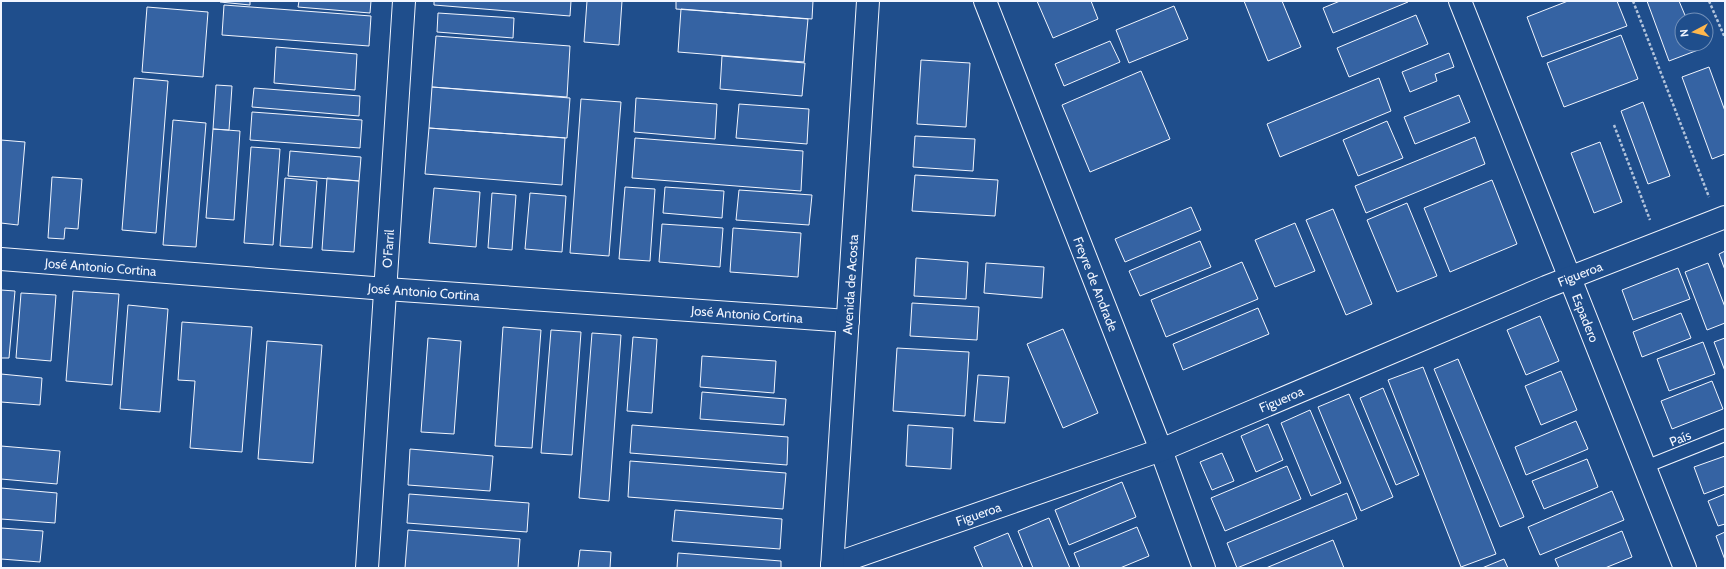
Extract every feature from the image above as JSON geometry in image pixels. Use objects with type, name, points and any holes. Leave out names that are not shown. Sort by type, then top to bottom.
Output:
[{"type":"street","name":"O'Farril","points":[[367,568],[404,1]]},
{"type":"street","name":"Avenida de Acosta","points":[[832,567],[868,1]]},
{"type":"street","name":"Freyre de Andrade","points":[[985,1],[1161,450],[1204,568]]},
{"type":"street","name":"Espadero","points":[[1460,1],[1685,568]]},
{"type":"street","name":"Figueroa","points":[[832,567],[1161,450],[1570,278],[1722,218]]},
{"type":"street","name":"José Antonio Cortina","points":[[1,259],[386,289],[848,321]]},
{"type":"lane","name":"País","points":[[1645,466],[1725,435]]},
{"type":"path","points":[[1633,1],[1722,218]]},
{"type":"path","points":[[1709,1],[1725,38]]},
{"type":"path","points":[[1614,125],[1659,243]]},
{"type":"building","points":[[250,1],[250,5],[220,2]]},
{"type":"building","points":[[299,1],[371,1],[370,13],[298,7]]},
{"type":"building","points":[[434,1],[571,1],[570,16],[434,5]]},
{"type":"building","points":[[587,1],[622,1],[619,45],[584,42]]},
{"type":"building","points":[[676,1],[813,1],[812,19],[676,9]]},
{"type":"building","points":[[1037,1],[1091,1],[1098,19],[1053,38]]},
{"type":"building","points":[[1244,1],[1282,1],[1301,47],[1268,61]]},
{"type":"building","points":[[1340,1],[1408,2],[1333,33],[1323,8]]},
{"type":"building","points":[[1568,1],[1617,1],[1627,26],[1542,57],[1527,17]]},
{"type":"building","points":[[1647,1],[1679,1],[1684,12],[1674,12],[1674,52],[1693,52],[1669,61]]},
{"type":"building","points":[[224,5],[371,16],[369,46],[222,35]]},
{"type":"building","points":[[1174,6],[1188,39],[1129,63],[1116,30]]},
{"type":"building","points":[[147,7],[208,12],[203,77],[142,72]]},
{"type":"building","points":[[681,9],[808,19],[804,62],[678,52]]},
{"type":"building","points":[[438,13],[514,18],[513,38],[437,32]]},
{"type":"building","points":[[1416,15],[1428,44],[1349,77],[1337,48]]},
{"type":"building","points":[[1621,35],[1638,79],[1564,107],[1547,63]]},
{"type":"building","points":[[436,36],[570,46],[567,97],[432,87]]},
{"type":"building","points":[[1110,41],[1120,62],[1064,86],[1055,64]]},
{"type":"building","points":[[276,47],[357,54],[355,90],[274,83]]},
{"type":"building","points":[[1449,53],[1454,67],[1435,74],[1437,81],[1410,92],[1402,72]]},
{"type":"building","points":[[722,56],[805,63],[802,96],[720,89]]},
{"type":"building","points":[[921,60],[970,63],[966,127],[917,124]]},
{"type":"building","points":[[1709,67],[1725,111],[1725,154],[1712,159],[1682,77]]},
{"type":"building","points":[[1141,71],[1170,139],[1090,172],[1062,105]]},
{"type":"building","points":[[134,78],[168,81],[156,233],[122,230]]},
{"type":"building","points":[[1379,78],[1391,111],[1280,157],[1267,124]]},
{"type":"building","points":[[216,85],[232,86],[229,130],[213,129]]},
{"type":"building","points":[[432,87],[570,98],[567,138],[429,128]]},
{"type":"building","points":[[254,88],[360,96],[359,116],[252,107]]},
{"type":"building","points":[[1459,95],[1470,122],[1415,144],[1404,117]]},
{"type":"building","points":[[636,98],[717,104],[715,139],[634,132]]},
{"type":"building","points":[[581,99],[621,102],[609,256],[570,253]]},
{"type":"building","points":[[1643,102],[1670,176],[1648,184],[1621,111]]},
{"type":"building","points":[[739,104],[809,109],[807,144],[736,138]]},
{"type":"building","points":[[252,112],[362,120],[360,148],[250,140]]},
{"type":"building","points":[[173,120],[206,123],[196,247],[163,245]]},
{"type":"building","points":[[1387,121],[1403,158],[1358,176],[1343,140]]},
{"type":"building","points":[[429,128],[565,138],[562,185],[425,174]]},
{"type":"building","points":[[213,129],[240,131],[234,220],[206,218]]},
{"type":"building","points":[[915,136],[975,139],[973,171],[913,167]]},
{"type":"building","points":[[1475,137],[1485,164],[1366,213],[1355,186]]},
{"type":"building","points":[[635,138],[803,151],[801,191],[632,178]]},
{"type":"building","points":[[1,140],[25,142],[18,225],[1,223]]},
{"type":"building","points":[[1600,142],[1622,202],[1594,213],[1571,153]]},
{"type":"building","points":[[251,147],[280,149],[273,245],[244,243]]},
{"type":"building","points":[[290,151],[361,157],[359,181],[288,176]]},
{"type":"building","points":[[915,175],[998,180],[995,216],[912,211]]},
{"type":"building","points":[[52,177],[82,179],[78,229],[65,228],[64,239],[48,238]]},
{"type":"building","points":[[285,178],[317,181],[312,248],[280,246]]},
{"type":"building","points":[[327,178],[359,181],[354,252],[322,250]]},
{"type":"building","points":[[1492,180],[1517,244],[1450,272],[1424,208]]},
{"type":"building","points":[[625,187],[655,189],[650,261],[619,259]]},
{"type":"building","points":[[665,187],[724,191],[722,218],[663,213]]},
{"type":"building","points":[[434,188],[480,192],[476,247],[429,243]]},
{"type":"building","points":[[739,190],[812,195],[809,225],[736,220]]},
{"type":"building","points":[[492,193],[516,195],[512,250],[488,248]]},
{"type":"building","points":[[530,193],[566,196],[562,252],[525,249]]},
{"type":"building","points":[[1407,203],[1437,276],[1397,292],[1367,220]]},
{"type":"building","points":[[1191,207],[1201,230],[1125,262],[1115,239]]},
{"type":"building","points":[[1333,209],[1372,304],[1346,315],[1306,220]]},
{"type":"building","points":[[1295,223],[1315,271],[1275,287],[1255,240]]},
{"type":"building","points":[[662,224],[723,228],[720,267],[659,262]]},
{"type":"building","points":[[733,228],[801,233],[798,277],[730,272]]},
{"type":"building","points":[[1200,241],[1211,267],[1140,296],[1129,271]]},
{"type":"building","points":[[1725,251],[1725,270],[1719,254]]},
{"type":"building","points":[[916,258],[968,262],[966,299],[914,296]]},
{"type":"building","points":[[1242,262],[1258,299],[1166,337],[1151,300]]},
{"type":"building","points":[[986,263],[1044,267],[1042,298],[984,293]]},
{"type":"building","points":[[1708,263],[1725,307],[1725,323],[1707,330],[1685,272]]},
{"type":"building","points":[[1678,268],[1690,299],[1633,320],[1622,290]]},
{"type":"building","points":[[1,290],[15,291],[9,358],[1,358]]},
{"type":"building","points":[[73,291],[119,294],[112,385],[66,381]]},
{"type":"building","points":[[21,293],[56,295],[51,361],[16,358]]},
{"type":"building","points":[[912,303],[979,307],[977,340],[910,336]]},
{"type":"building","points":[[128,305],[168,309],[160,412],[120,409]]},
{"type":"building","points":[[1258,308],[1269,334],[1183,370],[1173,344]]},
{"type":"building","points":[[1681,313],[1691,338],[1642,357],[1633,332]]},
{"type":"building","points":[[1540,316],[1559,361],[1526,375],[1507,330]]},
{"type":"building","points":[[182,322],[252,327],[242,452],[190,448],[195,381],[178,380]]},
{"type":"building","points":[[503,327],[541,330],[532,448],[495,446]]},
{"type":"building","points":[[1063,329],[1098,413],[1063,428],[1027,344]]},
{"type":"building","points":[[551,330],[581,332],[572,455],[541,453]]},
{"type":"building","points":[[592,333],[621,335],[609,501],[579,498]]},
{"type":"building","points":[[633,337],[657,339],[652,413],[627,411]]},
{"type":"building","points":[[428,338],[461,341],[454,434],[421,432]]},
{"type":"building","points":[[1725,338],[1725,371],[1714,342]]},
{"type":"building","points":[[267,341],[322,345],[313,463],[258,459]]},
{"type":"building","points":[[1703,342],[1715,374],[1669,391],[1657,359]]},
{"type":"building","points":[[897,348],[969,352],[965,416],[893,411]]},
{"type":"building","points":[[702,356],[776,361],[774,393],[700,387]]},
{"type":"building","points":[[1458,359],[1524,517],[1500,527],[1434,369]]},
{"type":"building","points":[[1423,367],[1496,554],[1461,567],[1388,380]]},
{"type":"building","points":[[1561,371],[1577,410],[1541,425],[1525,386]]},
{"type":"building","points":[[1,374],[42,378],[40,405],[1,402]]},
{"type":"building","points":[[978,375],[1009,377],[1005,423],[974,421]]},
{"type":"building","points":[[1712,381],[1723,409],[1672,429],[1661,401]]},
{"type":"building","points":[[1383,388],[1419,475],[1396,485],[1360,398]]},
{"type":"building","points":[[702,392],[786,399],[784,425],[700,419]]},
{"type":"building","points":[[1349,394],[1393,497],[1361,511],[1318,407]]},
{"type":"building","points":[[1310,410],[1341,483],[1311,496],[1281,423]]},
{"type":"building","points":[[1576,421],[1588,449],[1526,475],[1515,447]]},
{"type":"building","points":[[1268,424],[1283,460],[1256,472],[1241,436]]},
{"type":"building","points":[[632,425],[788,437],[787,465],[630,453]]},
{"type":"building","points":[[908,425],[953,428],[951,469],[906,466]]},
{"type":"building","points":[[1,446],[60,451],[57,484],[1,479]]},
{"type":"building","points":[[410,449],[493,456],[490,491],[408,485]]},
{"type":"building","points":[[1222,453],[1234,481],[1212,490],[1200,462]]},
{"type":"building","points":[[1725,456],[1725,486],[1704,494],[1694,467]]},
{"type":"building","points":[[1587,459],[1598,487],[1544,509],[1532,481]]},
{"type":"building","points":[[630,461],[786,473],[783,509],[628,497]]},
{"type":"building","points":[[1287,466],[1301,499],[1225,531],[1211,498]]},
{"type":"building","points":[[1122,482],[1136,517],[1069,545],[1055,510]]},
{"type":"building","points":[[1,488],[57,493],[55,523],[1,519]]},
{"type":"building","points":[[1612,491],[1624,520],[1540,555],[1528,527]]},
{"type":"building","points":[[1347,493],[1357,519],[1237,568],[1227,543]]},
{"type":"building","points":[[409,494],[529,503],[527,532],[407,523]]},
{"type":"building","points":[[1725,494],[1725,524],[1718,526],[1708,501]]},
{"type":"building","points":[[675,510],[782,519],[780,549],[672,541]]},
{"type":"building","points":[[1049,518],[1070,568],[1033,568],[1018,531]]},
{"type":"building","points":[[1137,527],[1149,556],[1120,568],[1080,568],[1074,553]]},
{"type":"building","points":[[1,528],[43,531],[40,562],[1,559]]},
{"type":"building","points":[[408,530],[520,539],[518,568],[405,568]]},
{"type":"building","points":[[1622,531],[1632,557],[1605,568],[1559,568],[1555,559]]},
{"type":"building","points":[[1725,532],[1725,560],[1716,536]]},
{"type":"building","points":[[1008,533],[1023,568],[983,568],[974,547]]},
{"type":"building","points":[[1333,540],[1344,568],[1266,568]]},
{"type":"building","points":[[580,550],[611,552],[610,568],[578,568]]},
{"type":"building","points":[[678,553],[781,561],[781,568],[677,568]]},
{"type":"building","points":[[1504,559],[1508,568],[1482,568]]}]
